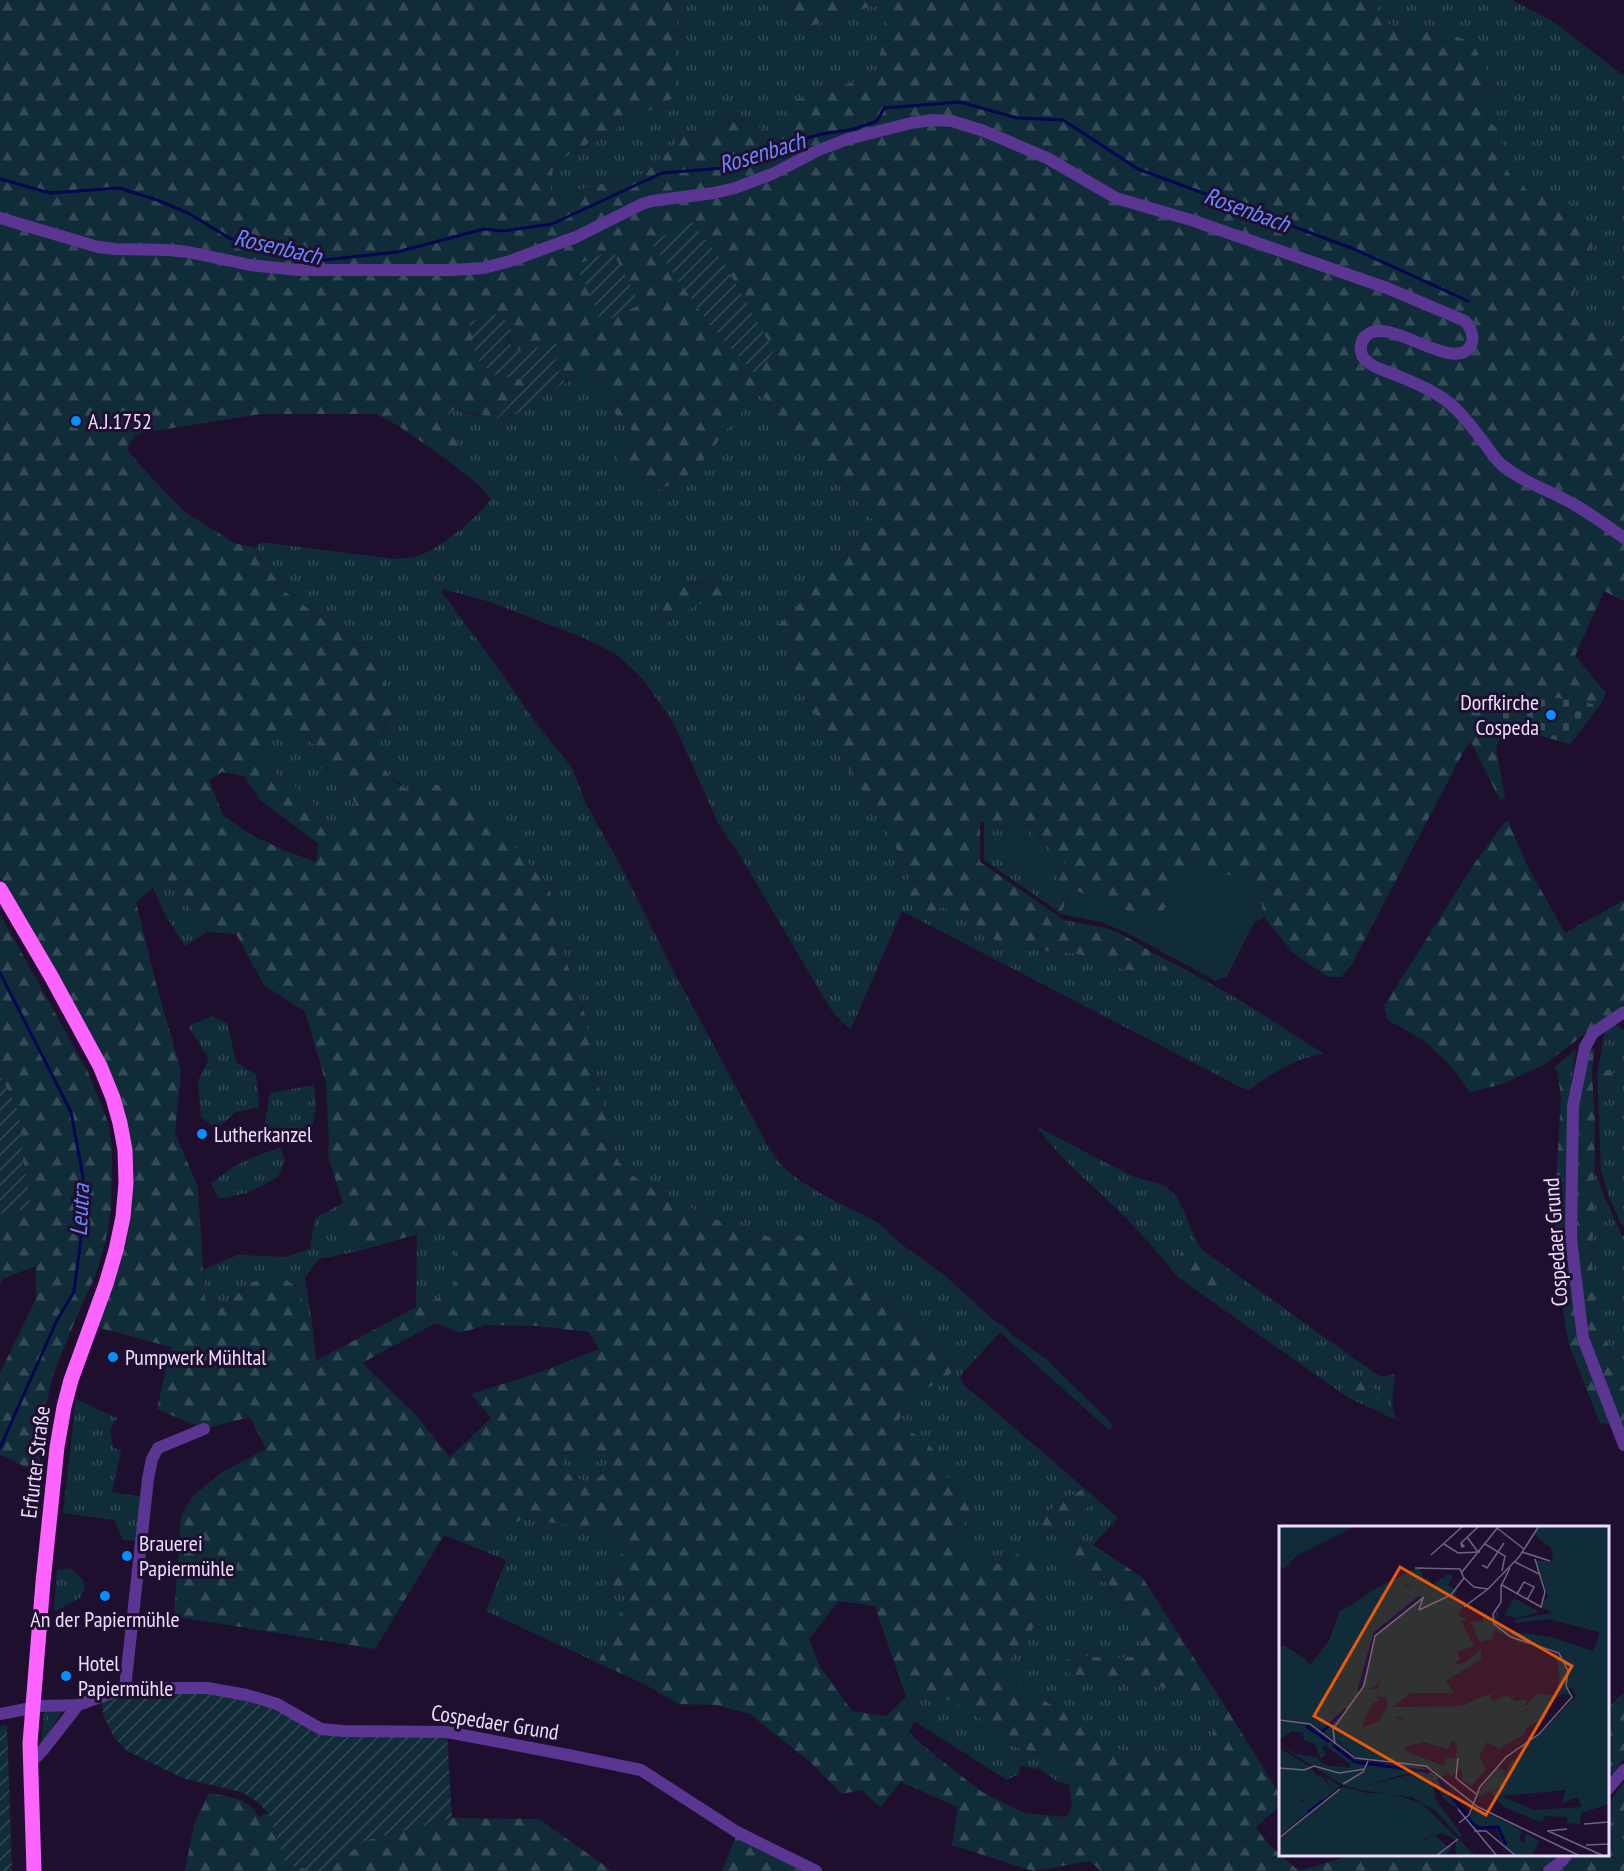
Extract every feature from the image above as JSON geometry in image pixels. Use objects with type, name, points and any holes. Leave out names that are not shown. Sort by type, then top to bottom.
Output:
[{"type":"main road","name":"Erfurter Straße","points":[[0,889],[100,1066],[113,1098],[125,1150],[126,1182],[123,1217],[116,1250],[106,1284],[75,1366],[61,1422],[33,1708],[30,1764],[34,1871]]},
{"type":"street","points":[[0,218],[98,247],[188,252],[274,268],[297,270],[484,268],[576,237],[642,204],[714,193],[758,180],[787,168],[836,142],[911,123],[932,120],[952,121],[984,131],[1047,158],[1116,198],[1194,221],[1376,284],[1465,321],[1470,328],[1472,340],[1468,348],[1461,353],[1449,354],[1379,330],[1363,339],[1361,353],[1369,363],[1425,387],[1448,401],[1470,423],[1500,463],[1515,475],[1574,504],[1624,538]]},
{"type":"street","name":"Cospedaer Grund","points":[[1624,1012],[1593,1033],[1585,1047],[1573,1106],[1571,1239],[1583,1338],[1624,1445]]},
{"type":"street","points":[[125,1688],[152,1459],[158,1448],[204,1429]]},
{"type":"street","name":"Cospedaer Grund","points":[[0,1714],[41,1706],[78,1705],[125,1688],[207,1688],[247,1695],[278,1704],[321,1729],[447,1732],[573,1756],[641,1770],[738,1832],[816,1871]]},
{"type":"street","points":[[30,1764],[78,1705]]},
{"type":"street","points":[[1609,1789],[1624,1770]]},
{"type":"street","points":[[1549,1871],[1566,1856]]},
{"type":"green space","points":[[0,0],[677,0],[675,97],[572,152],[553,167],[550,197],[645,173],[683,136],[746,119],[777,139],[794,100],[877,75],[888,1],[808,27],[778,0],[1374,0],[1381,20],[1407,34],[1437,30],[1472,42],[1489,74],[1487,120],[1501,132],[1503,163],[1511,176],[1532,195],[1550,191],[1581,211],[1596,231],[1569,308],[1584,327],[1624,340],[1624,601],[1604,591],[1575,656],[1606,693],[1600,705],[1512,691],[1501,715],[1505,726],[1496,748],[1505,798],[1500,800],[1471,742],[1466,747],[1352,964],[1341,977],[1328,977],[1293,953],[1264,917],[1260,897],[1193,859],[1157,922],[1071,889],[1061,914],[1049,905],[1066,862],[1020,823],[1009,828],[984,827],[984,822],[980,822],[980,862],[1064,920],[1070,930],[1100,927],[1113,930],[1157,955],[1150,966],[1139,972],[1075,953],[1023,949],[995,940],[945,907],[930,912],[898,898],[910,875],[888,833],[804,695],[798,670],[785,671],[782,668],[798,657],[777,627],[876,524],[830,466],[774,415],[766,399],[758,393],[692,473],[656,490],[655,497],[625,472],[616,457],[624,442],[635,433],[619,419],[609,406],[602,391],[590,377],[579,375],[565,382],[554,363],[513,348],[500,313],[493,375],[526,380],[528,384],[497,418],[453,410],[448,416],[456,434],[458,447],[445,458],[397,425],[376,414],[260,414],[144,432],[131,441],[127,450],[185,512],[234,543],[256,548],[284,591],[362,648],[396,699],[395,709],[383,728],[380,744],[381,759],[387,773],[409,790],[446,783],[457,786],[549,885],[560,943],[586,1018],[589,1044],[612,1142],[619,1162],[629,1173],[663,1195],[733,1227],[770,1237],[812,1235],[829,1243],[837,1259],[894,1311],[910,1321],[952,1356],[956,1370],[915,1396],[896,1424],[927,1441],[945,1468],[949,1484],[966,1490],[971,1504],[959,1540],[981,1562],[1001,1564],[1027,1547],[1040,1552],[1043,1604],[1027,1641],[1003,1666],[1018,1686],[1059,1709],[1096,1738],[1132,1755],[1156,1754],[1178,1744],[1196,1751],[1212,1748],[1213,1710],[1223,1703],[1279,1793],[1279,1807],[1256,1827],[1279,1856],[1299,1871],[1101,1871],[1090,1861],[1033,1871],[952,1845],[958,1807],[901,1782],[880,1807],[862,1790],[842,1794],[811,1763],[750,1714],[716,1705],[679,1704],[642,1683],[598,1663],[627,1598],[605,1585],[625,1546],[602,1529],[523,1519],[469,1545],[444,1535],[375,1649],[174,1616],[181,1516],[192,1497],[222,1472],[266,1449],[250,1417],[204,1429],[157,1409],[171,1347],[96,1327],[129,1151],[66,991],[0,877]],"holes":[[[690,221],[694,226],[755,373],[709,324],[653,243]],[[273,731],[296,732],[314,744],[320,768],[339,778],[356,804],[342,812],[344,830],[330,823],[315,804],[291,783],[276,774],[266,763],[262,753]],[[222,772],[244,776],[260,800],[319,844],[316,862],[251,835],[223,815],[209,780]],[[171,883],[207,932],[236,934],[264,985],[305,1012],[326,1083],[328,1156],[343,1203],[341,1231],[359,1251],[435,1229],[456,1231],[455,1291],[416,1307],[316,1361],[312,1323],[296,1286],[278,1275],[249,1283],[231,1301],[213,1312],[205,1301],[198,1187],[175,1133],[181,1071],[136,902],[153,888]],[[436,1323],[460,1333],[487,1325],[537,1326],[589,1332],[599,1349],[546,1370],[471,1394],[491,1418],[450,1457],[413,1412],[362,1363]],[[591,1449],[614,1454],[613,1466],[589,1484],[563,1471],[562,1454]],[[838,1601],[875,1606],[906,1697],[886,1716],[852,1711],[820,1667],[809,1639]],[[937,1695],[974,1711],[999,1741],[1045,1756],[1084,1780],[1069,1784],[1072,1807],[1066,1817],[1024,1813],[982,1792],[909,1733],[914,1721],[906,1697]]]},
{"type":"green space","points":[[677,0],[778,0],[808,27],[888,1],[877,75],[794,100],[777,139],[746,119],[683,136],[645,173],[550,197],[553,167],[572,152],[675,97]]},
{"type":"green space","points":[[1374,0],[1512,0],[1554,22],[1624,76],[1624,340],[1584,327],[1569,308],[1596,231],[1532,195],[1511,176],[1503,162],[1500,133],[1487,120],[1489,74],[1437,30],[1407,34],[1381,20]]},
{"type":"green space","points":[[690,220],[725,265],[774,351],[755,374],[709,324],[652,243]]},
{"type":"green space","points":[[612,250],[640,305],[602,322],[576,265]]},
{"type":"green space","points":[[500,313],[512,331],[507,337],[513,348],[524,352],[553,342],[562,348],[554,363],[565,382],[524,410],[497,418],[528,384],[526,380],[493,375],[476,357],[469,322]]},
{"type":"green space","points":[[579,375],[590,377],[602,391],[609,406],[619,419],[635,433],[624,442],[625,472],[655,496],[656,490],[670,485],[712,451],[721,436],[757,393],[766,399],[774,415],[830,466],[876,524],[777,627],[798,657],[787,663],[785,671],[798,670],[804,695],[888,833],[910,875],[945,907],[995,940],[1023,949],[1075,953],[1139,972],[1157,955],[1170,962],[1162,967],[1180,974],[1179,966],[1243,1002],[1324,1054],[1294,1063],[1274,1073],[1248,1091],[902,911],[851,1029],[849,1028],[828,1005],[738,852],[719,825],[674,724],[643,679],[616,654],[584,638],[487,601],[443,589],[441,591],[536,723],[573,769],[585,802],[623,870],[675,974],[769,1148],[784,1168],[829,1198],[877,1222],[901,1244],[943,1274],[997,1323],[1046,1359],[1113,1425],[1109,1430],[1000,1332],[960,1376],[963,1384],[1084,1488],[1039,1517],[1051,1531],[1098,1500],[1118,1518],[1093,1545],[1064,1544],[1070,1564],[1085,1580],[1105,1581],[1125,1607],[1140,1635],[1144,1656],[1126,1658],[1073,1656],[1067,1674],[1128,1681],[1205,1694],[1214,1689],[1223,1703],[1213,1710],[1212,1748],[1196,1751],[1178,1744],[1156,1754],[1132,1755],[1096,1738],[1059,1709],[1018,1686],[1003,1666],[1027,1641],[1040,1576],[1040,1552],[1027,1547],[1001,1564],[981,1562],[959,1540],[971,1504],[949,1484],[945,1468],[896,1424],[915,1396],[932,1384],[930,1338],[894,1311],[837,1259],[829,1243],[812,1235],[770,1237],[733,1227],[663,1195],[629,1173],[619,1162],[612,1142],[589,1044],[586,1018],[560,943],[549,885],[446,783],[409,790],[392,777],[381,763],[379,746],[386,724],[394,711],[396,699],[362,648],[284,591],[258,554],[256,548],[260,542],[395,559],[415,557],[427,552],[458,532],[491,499],[480,486],[445,458],[458,447],[456,434],[448,416],[454,410],[474,415],[508,417]],"holes":[[[718,580],[724,594],[698,604],[656,615],[676,586]]]},
{"type":"green space","points":[[718,580],[725,594],[656,622],[656,615],[665,592],[676,586]]},
{"type":"green space","points":[[1512,691],[1600,705],[1570,744],[1505,726],[1499,703]]},
{"type":"green space","points":[[272,731],[296,732],[314,744],[320,768],[339,778],[356,805],[345,830],[330,823],[315,804],[291,783],[276,774],[266,763],[262,753]]},
{"type":"green space","points":[[1508,821],[1527,865],[1565,933],[1624,900],[1624,1004],[1545,1064],[1503,1084],[1470,1092],[1451,1066],[1426,1042],[1387,1019],[1384,1006],[1474,864]]},
{"type":"green space","points":[[1020,823],[1067,862],[1049,905],[984,860],[984,827],[1009,828]]},
{"type":"green space","points":[[1015,833],[1058,865],[1046,896],[996,857]]},
{"type":"green space","points":[[1193,859],[1243,881],[1260,897],[1264,917],[1254,923],[1226,978],[1222,977],[1216,981],[1133,936],[1102,922],[1061,914],[1071,889],[1157,922]]},
{"type":"green space","points":[[171,883],[207,932],[185,946],[165,915],[153,888]]},
{"type":"green space","points":[[0,914],[88,1072],[109,1125],[112,1152],[111,1209],[105,1244],[96,1274],[53,1375],[43,1418],[39,1473],[0,1455],[0,1373],[36,1299],[36,1266],[4,1278],[0,1283],[0,1214],[32,1208],[22,1155],[19,1113],[0,1075]]},
{"type":"green space","points":[[1064,920],[1101,927],[1070,930]]},
{"type":"green space","points":[[1170,962],[1179,966],[1180,974],[1176,980],[1167,982],[1162,975],[1162,967]]},
{"type":"green space","points":[[212,1016],[227,1023],[236,1062],[256,1074],[259,1107],[236,1112],[217,1129],[201,1117],[198,1081],[209,1059],[188,1026]]},
{"type":"green space","points":[[1614,1024],[1624,1030],[1624,1226],[1609,1197],[1601,1171],[1598,1094],[1610,1095],[1607,1070],[1597,1076],[1604,1035],[1606,1030]]},
{"type":"green space","points":[[1591,1047],[1594,1050],[1592,1075],[1595,1120],[1592,1265],[1597,1313],[1624,1389],[1624,1437],[1588,1338],[1576,1240],[1578,1084],[1585,1055]]},
{"type":"green space","points":[[1576,1049],[1571,1082],[1567,1170],[1581,1338],[1612,1424],[1600,1423],[1569,1345],[1559,1287],[1554,1217],[1561,1097],[1557,1071],[1554,1068]]},
{"type":"green space","points":[[1607,1070],[1616,1074],[1620,1082],[1617,1092],[1610,1095],[1598,1094],[1597,1076]]},
{"type":"green space","points":[[0,1075],[19,1113],[22,1155],[32,1208],[0,1214]]},
{"type":"green space","points":[[314,1085],[316,1105],[311,1135],[298,1143],[287,1129],[264,1126],[270,1093]]},
{"type":"green space","points":[[1036,1126],[1130,1175],[1169,1189],[1181,1204],[1199,1246],[1205,1252],[1373,1372],[1383,1377],[1395,1374],[1392,1403],[1396,1420],[1351,1399],[1365,1392],[1350,1378],[1340,1392],[1210,1300],[1220,1288],[1222,1273],[1191,1247],[1176,1259],[1177,1276],[1131,1223],[1067,1162]]},
{"type":"green space","points":[[280,1148],[285,1161],[278,1177],[247,1193],[219,1199],[211,1184],[243,1162]]},
{"type":"green space","points":[[1595,1171],[1622,1236],[1624,1235],[1624,1389],[1597,1313],[1592,1265]]},
{"type":"green space","points":[[343,1203],[341,1231],[359,1251],[319,1259],[305,1277],[312,1323],[296,1286],[278,1275],[249,1283],[231,1301],[213,1312],[205,1301],[204,1269],[238,1255],[285,1257],[310,1249],[315,1218]]},
{"type":"green space","points":[[435,1229],[456,1231],[455,1291],[416,1307],[417,1233]]},
{"type":"green space","points":[[1191,1247],[1222,1273],[1220,1288],[1210,1300],[1177,1276],[1176,1259]]},
{"type":"green space","points":[[1350,1378],[1364,1382],[1386,1396],[1383,1401],[1365,1392],[1351,1399],[1340,1392]]},
{"type":"green space","points":[[76,1399],[117,1418],[110,1430],[113,1447],[121,1451],[112,1492],[143,1497],[139,1541],[123,1540],[114,1520],[63,1513]]},
{"type":"green space","points":[[591,1449],[614,1454],[613,1466],[589,1484],[563,1471],[561,1455]]},
{"type":"green space","points":[[1084,1488],[1098,1500],[1050,1531],[1043,1525],[1039,1517]]},
{"type":"green space","points":[[523,1519],[602,1529],[625,1546],[605,1585],[627,1598],[598,1663],[486,1611],[506,1560],[469,1545]]},
{"type":"green space","points":[[1064,1544],[1093,1545],[1142,1577],[1214,1689],[1205,1694],[1128,1681],[1067,1674],[1059,1665],[1072,1656],[1126,1658],[1143,1655],[1136,1625],[1106,1581],[1085,1580],[1070,1564],[1048,1547]]},
{"type":"green space","points":[[70,1568],[83,1580],[85,1588],[80,1598],[56,1611],[54,1609],[57,1570]]},
{"type":"green space","points":[[125,1688],[247,1695],[321,1729],[447,1732],[452,1818],[364,1841],[327,1871],[313,1871],[286,1864],[268,1813],[258,1802],[241,1792],[182,1778],[127,1751],[114,1737],[104,1717],[101,1700]]},
{"type":"green space","points":[[1624,1692],[1624,1759],[1609,1778],[1609,1707]]},
{"type":"green space","points":[[937,1695],[974,1711],[999,1741],[1045,1756],[1085,1780],[1069,1784],[1058,1782],[1040,1769],[1020,1766],[1019,1774],[1007,1780],[914,1721],[906,1697]]},
{"type":"green space","points":[[62,1711],[41,1746],[44,1712]]},
{"type":"green space","points":[[7,1725],[12,1871],[0,1871],[0,1726]]},
{"type":"green space","points":[[1624,1782],[1624,1818],[1612,1823],[1612,1841],[1620,1857],[1624,1856],[1624,1871],[1556,1871],[1571,1856],[1609,1856],[1609,1804]]},
{"type":"green space","points":[[209,1793],[243,1802],[249,1805],[259,1817],[268,1813],[286,1863],[313,1871],[185,1871],[194,1824]]},
{"type":"green space","points":[[452,1818],[539,1819],[612,1871],[327,1871],[364,1841]]},
{"type":"green space","points":[[1624,1818],[1624,1856],[1620,1857],[1612,1841],[1612,1823]]},
{"type":"green space","points":[[736,1836],[803,1871],[722,1871]]},
{"type":"green space","points":[[1349,1856],[1560,1856],[1540,1871],[1299,1871]]},
{"type":"waterway","name":"Rosenbach","points":[[0,179],[50,193],[119,188],[188,213],[231,239],[324,260],[397,252],[484,229],[503,231],[552,224],[662,173],[723,168],[780,145],[822,134],[854,129],[877,121],[884,108],[960,102],[1017,118],[1063,120],[1138,169],[1354,249],[1468,301]]},
{"type":"waterway","name":"Leutra","points":[[0,973],[71,1112],[83,1177],[82,1230],[74,1292],[57,1320],[0,1448]]},
{"type":"place","name":"A.J.1752","points":[[76,421]]},
{"type":"place","name":"Dorfkirche Cospeda","points":[[1551,715]]},
{"type":"place","name":"Lutherkanzel","points":[[202,1134]]},
{"type":"place","name":"Pumpwerk Mühltal","points":[[113,1357]]},
{"type":"place","name":"Brauerei Papiermühle","points":[[127,1556]]},
{"type":"place","name":"An der Papiermühle","points":[[105,1596]]},
{"type":"place","name":"Hotel Papiermühle","points":[[66,1676]]}]
